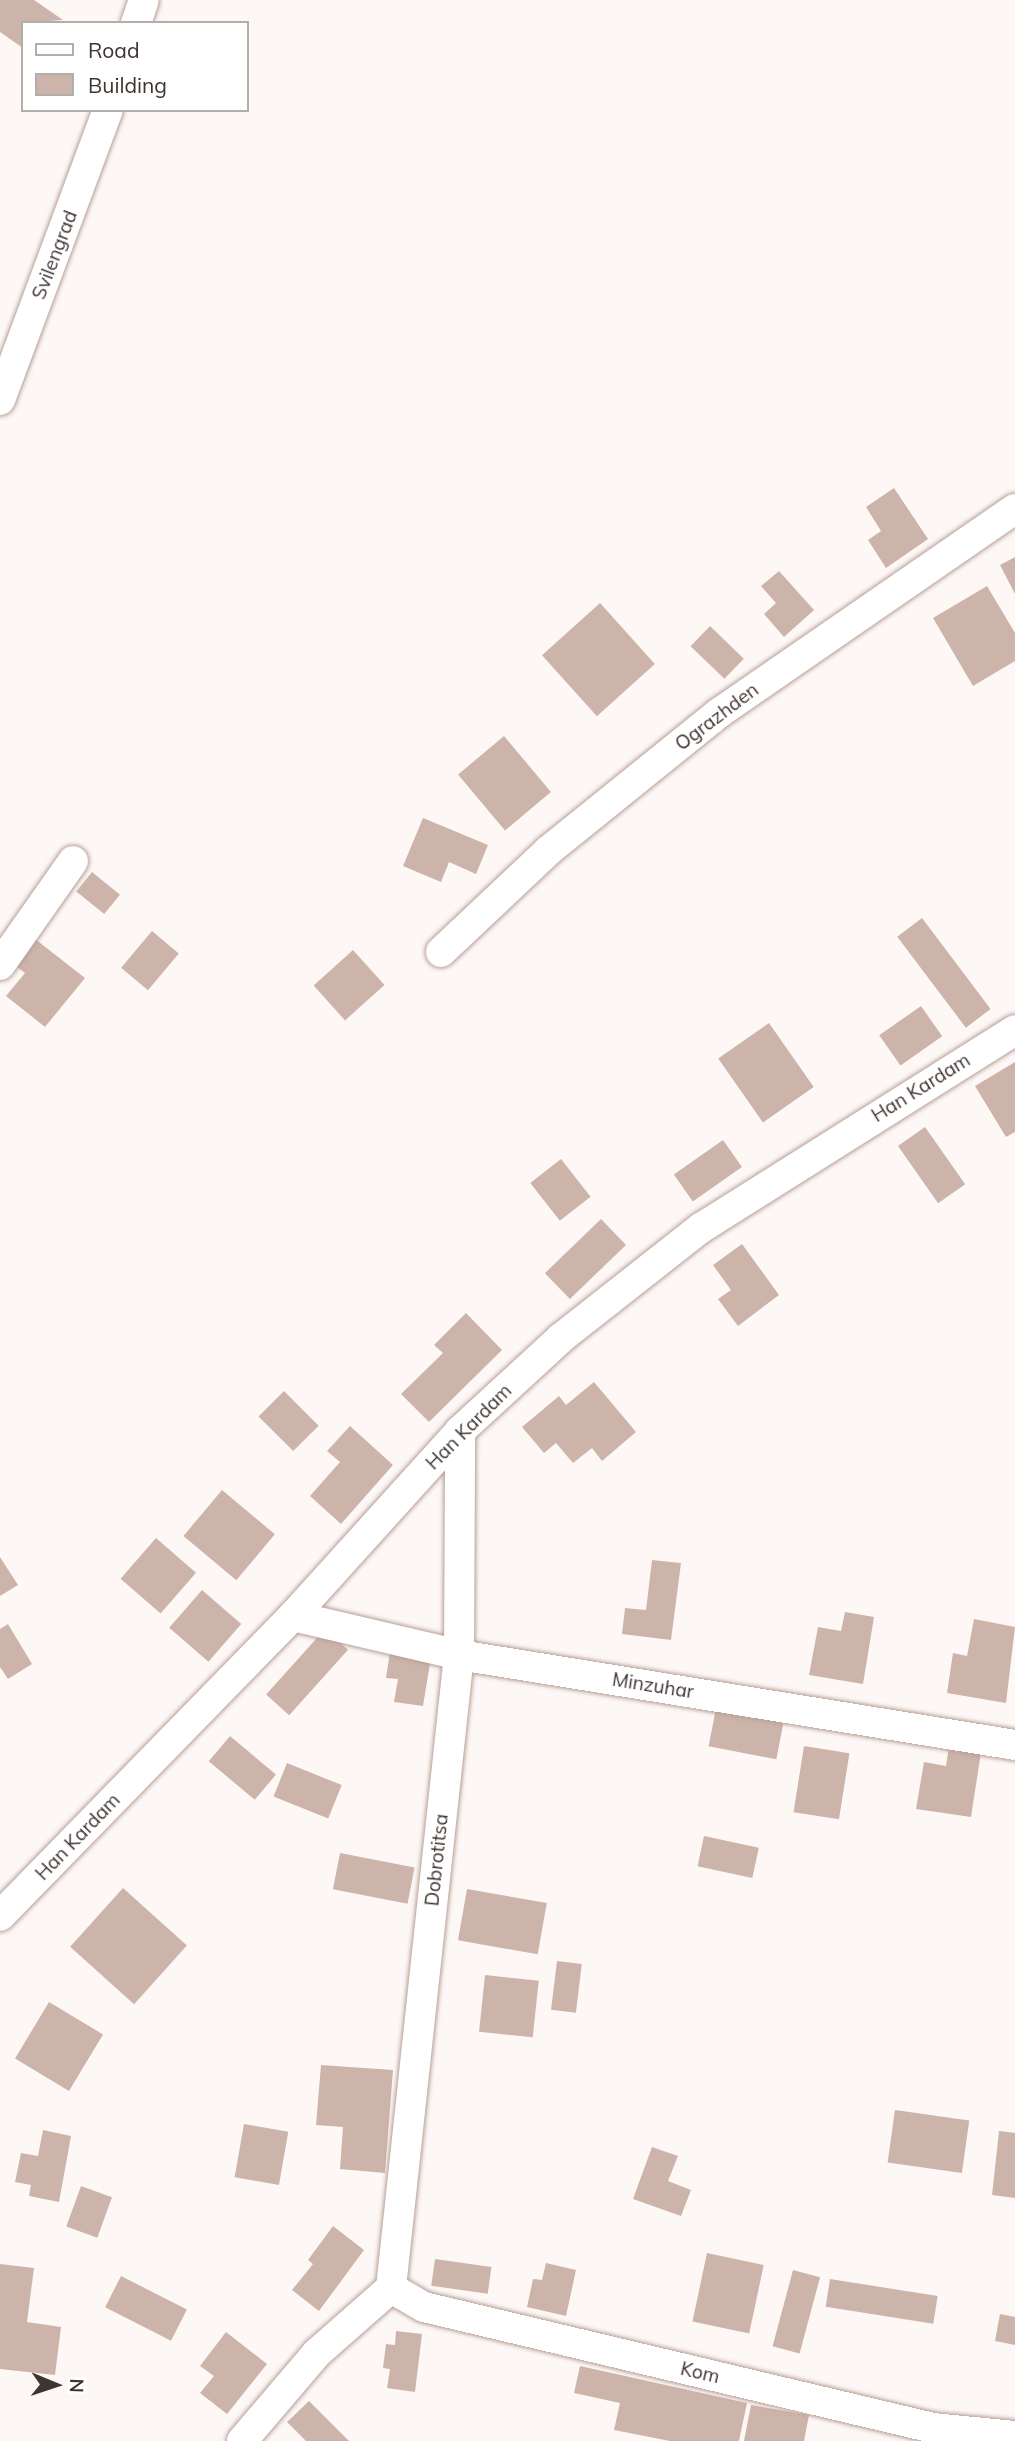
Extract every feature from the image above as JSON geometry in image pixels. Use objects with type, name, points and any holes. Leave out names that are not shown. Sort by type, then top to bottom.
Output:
[{"type":"street","points":[[137,21],[144,0]]},
{"type":"street","name":"Svilengrad","points":[[0,400],[107,112]]},
{"type":"street","name":"Ograzhden","points":[[441,952],[548,851],[719,713],[1015,509]]},
{"type":"street","points":[[0,965],[73,861]]},
{"type":"street","name":"Han Kardam","points":[[0,1916],[293,1616],[460,1431],[561,1338],[701,1228],[1015,1030]]},
{"type":"street","name":"Dobrotitsa","points":[[391,2288],[459,1655],[460,1431]]},
{"type":"street","name":"Minzuhar","points":[[293,1616],[459,1655],[1015,1745]]},
{"type":"street","points":[[242,2441],[317,2353],[391,2288]]},
{"type":"street","name":"Kom","points":[[391,2288],[438,2311],[933,2428],[1015,2437]]},
{"type":"building","points":[[0,0],[34,0],[63,20],[21,21],[21,47],[0,32]]},
{"type":"building","points":[[894,488],[928,539],[886,568],[868,540],[881,531],[866,507]]},
{"type":"building","points":[[1015,557],[1015,594],[1000,565]]},
{"type":"building","points":[[779,571],[814,610],[784,637],[764,614],[776,603],[761,586]]},
{"type":"building","points":[[987,586],[1015,633],[1015,661],[973,686],[933,618]]},
{"type":"building","points":[[600,603],[655,664],[597,716],[542,655]]},
{"type":"building","points":[[710,626],[744,659],[724,679],[691,646]]},
{"type":"building","points":[[504,736],[551,792],[505,830],[458,775]]},
{"type":"building","points":[[423,818],[488,845],[476,874],[449,862],[441,882],[403,866]]},
{"type":"building","points":[[92,872],[120,895],[104,914],[76,891]]},
{"type":"building","points":[[922,918],[991,1009],[966,1028],[897,937]]},
{"type":"building","points":[[152,931],[179,953],[148,990],[121,968]]},
{"type":"building","points":[[30,935],[85,978],[45,1027],[6,996],[25,973],[9,961]]},
{"type":"building","points":[[353,950],[384,985],[345,1020],[314,985]]},
{"type":"building","points":[[921,1006],[942,1036],[900,1066],[879,1035]]},
{"type":"building","points":[[769,1023],[814,1087],[763,1122],[718,1059]]},
{"type":"building","points":[[1015,1062],[1015,1132],[1006,1137],[975,1086]]},
{"type":"building","points":[[925,1127],[965,1184],[938,1203],[898,1146]]},
{"type":"building","points":[[723,1140],[742,1167],[693,1201],[674,1174]]},
{"type":"building","points":[[561,1159],[591,1197],[560,1221],[530,1183]]},
{"type":"building","points":[[601,1219],[626,1245],[570,1299],[545,1273]]},
{"type":"building","points":[[742,1244],[779,1295],[738,1326],[718,1299],[731,1290],[713,1265]]},
{"type":"building","points":[[466,1313],[502,1350],[429,1422],[401,1394],[443,1353],[434,1345]]},
{"type":"building","points":[[594,1382],[636,1432],[602,1461],[592,1448],[573,1463],[556,1443],[544,1453],[522,1427],[559,1396],[566,1405]]},
{"type":"building","points":[[284,1391],[319,1426],[293,1451],[259,1416]]},
{"type":"building","points":[[350,1426],[393,1465],[341,1524],[310,1496],[340,1462],[327,1451]]},
{"type":"building","points":[[222,1490],[275,1534],[236,1580],[183,1536]]},
{"type":"building","points":[[156,1538],[196,1573],[161,1614],[121,1579]]},
{"type":"building","points":[[0,1557],[18,1585],[0,1596]]},
{"type":"building","points":[[652,1560],[681,1563],[671,1640],[622,1634],[625,1608],[646,1610]]},
{"type":"building","points":[[202,1590],[241,1624],[208,1662],[169,1628]]},
{"type":"building","points":[[845,1612],[874,1617],[863,1684],[809,1675],[818,1627],[841,1631]]},
{"type":"building","points":[[974,1619],[1015,1627],[1006,1703],[947,1693],[953,1653],[967,1656]]},
{"type":"building","points":[[8,1624],[32,1664],[8,1679],[0,1667],[0,1629]]},
{"type":"building","points":[[325,1629],[348,1650],[289,1715],[266,1694]]},
{"type":"building","points":[[391,1645],[432,1651],[423,1706],[394,1702],[398,1679],[386,1678]]},
{"type":"building","points":[[717,1703],[785,1716],[776,1759],[709,1746]]},
{"type":"building","points":[[230,1736],[276,1775],[255,1800],[209,1761]]},
{"type":"building","points":[[804,1746],[849,1753],[839,1819],[794,1812]]},
{"type":"building","points":[[949,1747],[981,1752],[971,1817],[916,1809],[924,1762],[946,1766]]},
{"type":"building","points":[[287,1763],[342,1785],[328,1818],[274,1796]]},
{"type":"building","points":[[704,1836],[759,1848],[752,1878],[698,1866]]},
{"type":"building","points":[[340,1853],[415,1868],[408,1904],[333,1889]]},
{"type":"building","points":[[123,1888],[187,1946],[134,2004],[70,1947]]},
{"type":"building","points":[[467,1889],[547,1903],[538,1954],[458,1940]]},
{"type":"building","points":[[557,1961],[582,1964],[576,2013],[551,2010]]},
{"type":"building","points":[[485,1975],[539,1981],[533,2037],[479,2032]]},
{"type":"building","points":[[49,2002],[103,2034],[69,2091],[15,2059]]},
{"type":"building","points":[[321,2065],[393,2070],[385,2173],[340,2169],[343,2127],[316,2125]]},
{"type":"building","points":[[895,2110],[969,2120],[962,2173],[888,2162]]},
{"type":"building","points":[[244,2124],[288,2132],[279,2185],[235,2177]]},
{"type":"building","points":[[43,2130],[71,2136],[59,2202],[29,2196],[31,2185],[15,2182],[21,2153],[38,2156]]},
{"type":"building","points":[[999,2131],[1015,2133],[1015,2198],[992,2195]]},
{"type":"building","points":[[652,2147],[678,2156],[668,2181],[691,2190],[681,2216],[633,2199]]},
{"type":"building","points":[[81,2186],[112,2197],[97,2238],[66,2226]]},
{"type":"building","points":[[333,2226],[364,2250],[319,2311],[292,2290],[313,2264],[308,2260]]},
{"type":"building","points":[[707,2253],[764,2265],[749,2334],[692,2321]]},
{"type":"building","points":[[435,2259],[491,2267],[488,2294],[431,2286]]},
{"type":"building","points":[[546,2263],[576,2270],[566,2316],[527,2307],[533,2279],[542,2280]]},
{"type":"building","points":[[0,2264],[34,2268],[27,2322],[61,2327],[55,2375],[0,2369]]},
{"type":"building","points":[[793,2270],[820,2277],[800,2354],[773,2346]]},
{"type":"building","points":[[121,2276],[187,2310],[171,2341],[105,2307]]},
{"type":"building","points":[[830,2279],[938,2296],[933,2324],[826,2307]]},
{"type":"building","points":[[1000,2314],[1015,2317],[1015,2345],[995,2341]]},
{"type":"building","points":[[396,2331],[422,2334],[415,2392],[387,2388],[390,2369],[383,2368],[386,2344],[395,2345]]},
{"type":"building","points":[[226,2332],[267,2364],[227,2414],[200,2393],[214,2376],[200,2366]]},
{"type":"building","points":[[580,2366],[747,2403],[739,2441],[670,2441],[614,2430],[620,2403],[574,2393]]},
{"type":"building","points":[[309,2401],[349,2441],[306,2441],[287,2422]]},
{"type":"building","points":[[751,2405],[809,2415],[804,2441],[744,2441]]}]
